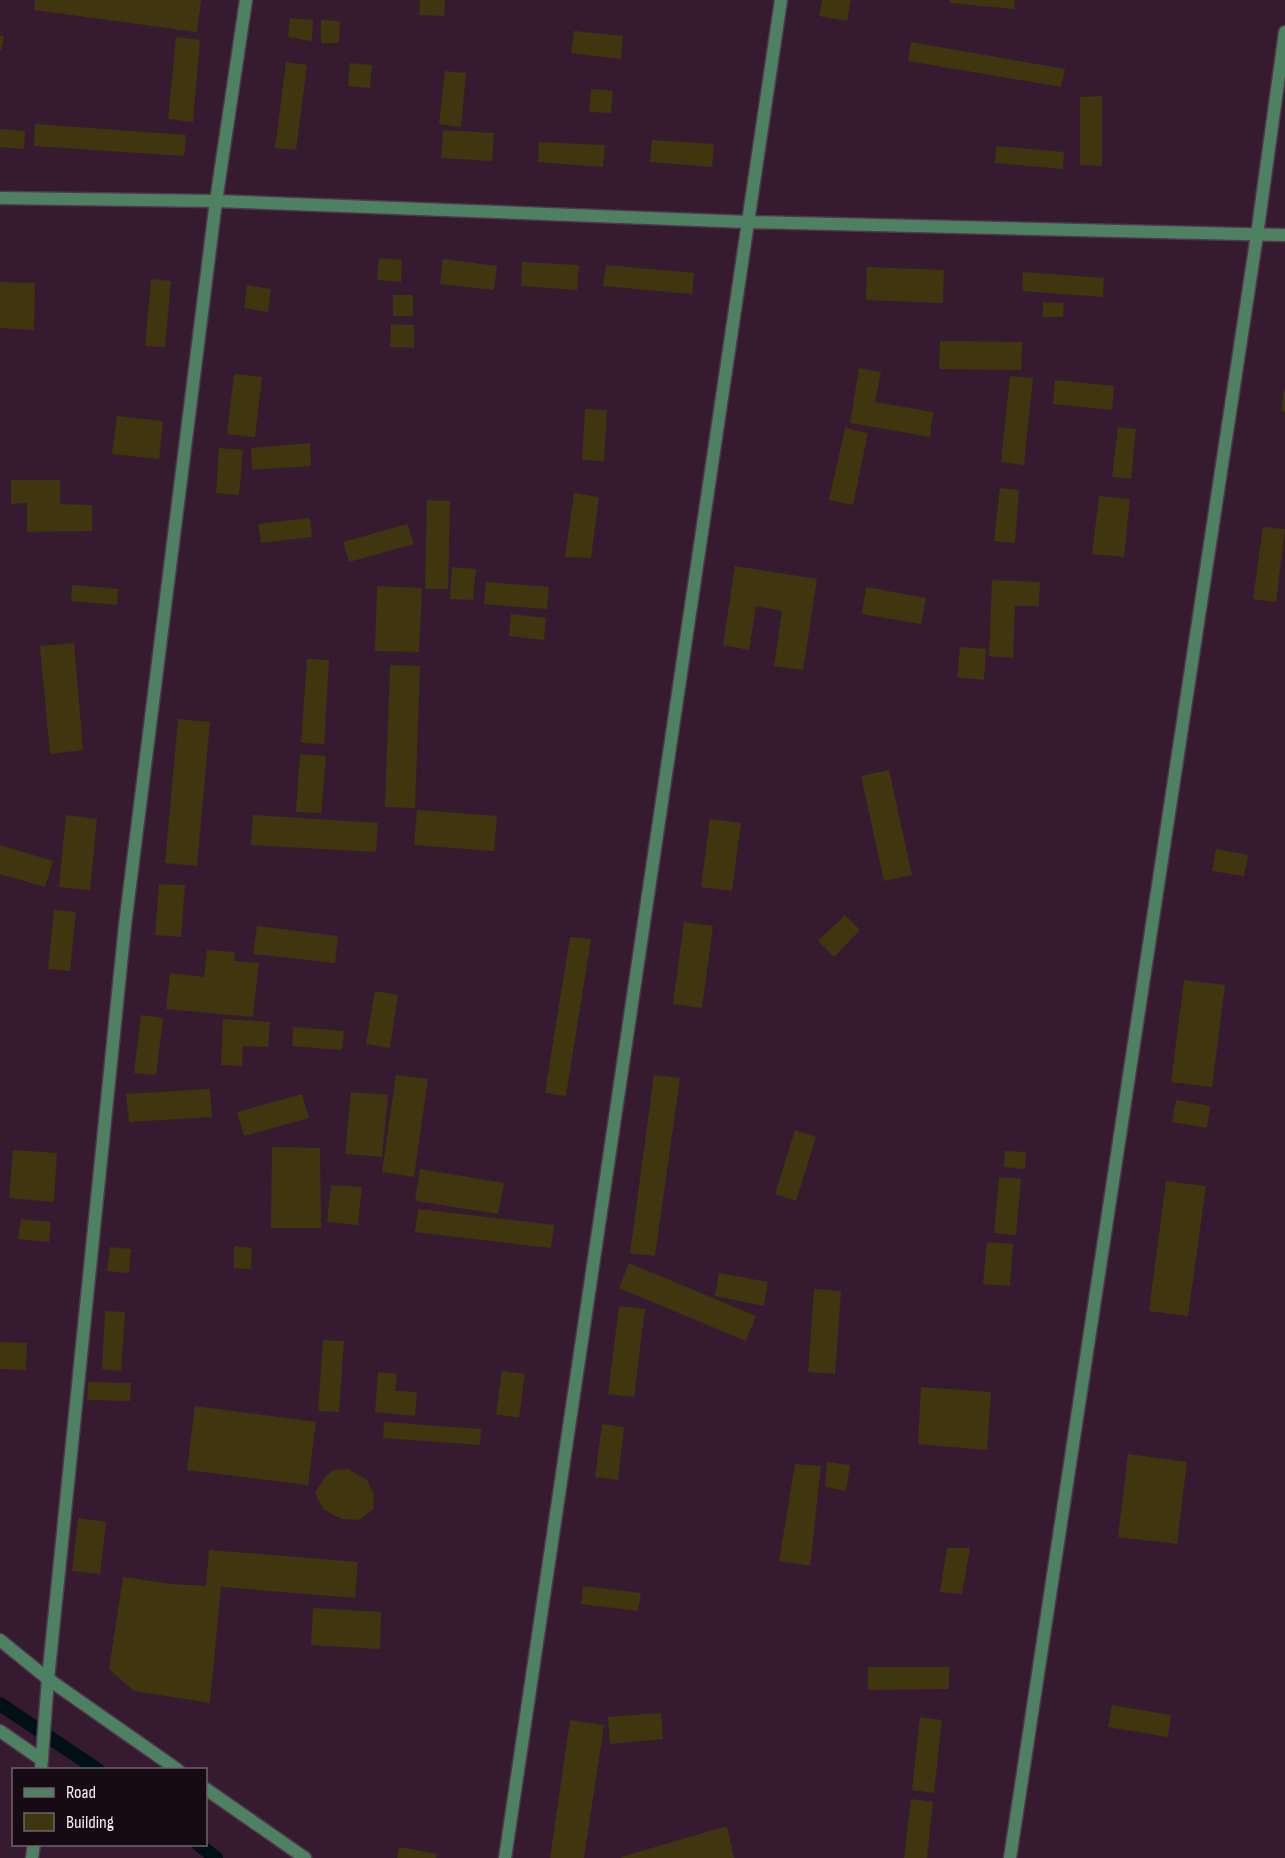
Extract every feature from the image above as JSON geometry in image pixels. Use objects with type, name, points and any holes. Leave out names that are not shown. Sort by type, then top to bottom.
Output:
[{"type":"street","points":[[41,1765],[125,925],[216,201],[246,0]]},
{"type":"street","points":[[505,1858],[781,0]]},
{"type":"street","points":[[1010,1858],[1257,235],[1285,32]]},
{"type":"street","points":[[0,198],[216,201],[748,222],[1285,235]]},
{"type":"street","points":[[0,1640],[48,1679],[174,1768]]},
{"type":"street","points":[[0,1731],[41,1765]]},
{"type":"street","points":[[207,1790],[304,1858]]},
{"type":"building","points":[[35,0],[201,0],[197,32],[34,10]]},
{"type":"building","points":[[420,0],[445,0],[444,16],[419,15]]},
{"type":"building","points":[[822,0],[851,0],[847,21],[819,16]]},
{"type":"building","points":[[950,0],[1015,0],[1014,9],[950,3]]},
{"type":"building","points":[[290,18],[313,20],[312,41],[288,37]]},
{"type":"building","points":[[321,20],[340,21],[339,43],[321,43]]},
{"type":"building","points":[[574,31],[623,36],[621,59],[571,53]]},
{"type":"building","points":[[0,36],[4,36],[1,51],[0,50]]},
{"type":"building","points":[[176,37],[200,40],[193,122],[168,119]]},
{"type":"building","points":[[911,42],[1065,69],[1061,87],[908,61]]},
{"type":"building","points":[[286,62],[307,65],[296,150],[275,148]]},
{"type":"building","points":[[350,63],[372,65],[370,88],[348,86]]},
{"type":"building","points":[[445,71],[466,73],[461,127],[439,124]]},
{"type":"building","points":[[591,89],[613,91],[611,113],[589,112]]},
{"type":"building","points":[[1102,96],[1102,166],[1080,165],[1080,97]]},
{"type":"building","points":[[35,124],[186,135],[184,156],[34,146]]},
{"type":"building","points":[[0,129],[25,131],[24,149],[0,147]]},
{"type":"building","points":[[443,130],[494,133],[492,161],[441,158]]},
{"type":"building","points":[[652,140],[714,144],[712,167],[650,162]]},
{"type":"building","points":[[539,142],[605,145],[603,167],[538,162]]},
{"type":"building","points":[[996,146],[1064,152],[1063,169],[995,163]]},
{"type":"building","points":[[379,258],[402,260],[401,282],[377,280]]},
{"type":"building","points":[[443,259],[497,266],[494,290],[440,284]]},
{"type":"building","points":[[522,262],[579,265],[577,290],[521,286]]},
{"type":"building","points":[[606,265],[694,273],[692,294],[603,286]]},
{"type":"building","points":[[867,267],[944,270],[943,303],[866,300]]},
{"type":"building","points":[[1023,272],[1104,278],[1103,297],[1022,291]]},
{"type":"building","points":[[151,279],[171,281],[165,347],[145,346]]},
{"type":"building","points":[[0,282],[35,283],[34,330],[0,328]]},
{"type":"building","points":[[247,285],[271,289],[268,312],[244,308]]},
{"type":"building","points":[[393,295],[413,295],[413,316],[393,316]]},
{"type":"building","points":[[1043,302],[1064,303],[1063,317],[1043,317]]},
{"type":"building","points":[[391,324],[414,325],[414,348],[390,347]]},
{"type":"building","points":[[940,341],[1022,342],[1021,370],[939,369]]},
{"type":"building","points":[[859,368],[881,372],[875,402],[933,412],[930,437],[850,423]]},
{"type":"building","points":[[234,374],[262,377],[255,437],[227,434]]},
{"type":"building","points":[[1010,376],[1033,378],[1024,465],[1001,462]]},
{"type":"building","points":[[1055,380],[1114,386],[1112,410],[1053,404]]},
{"type":"building","points":[[1285,390],[1285,412],[1281,411]]},
{"type":"building","points":[[585,409],[607,410],[604,461],[582,460]]},
{"type":"building","points":[[117,416],[163,421],[159,459],[112,454]]},
{"type":"building","points":[[1118,427],[1136,429],[1131,479],[1112,477]]},
{"type":"building","points":[[845,428],[868,433],[853,505],[829,500]]},
{"type":"building","points":[[310,443],[311,466],[252,470],[251,448]]},
{"type":"building","points":[[219,448],[243,450],[239,495],[216,493]]},
{"type":"building","points":[[11,480],[60,480],[60,504],[92,505],[92,531],[27,532],[27,503],[11,504]]},
{"type":"building","points":[[1000,488],[1019,490],[1015,543],[994,541]]},
{"type":"building","points":[[574,493],[599,497],[591,558],[565,557]]},
{"type":"building","points":[[1099,496],[1130,499],[1124,557],[1092,554]]},
{"type":"building","points":[[427,500],[450,501],[448,589],[425,589]]},
{"type":"building","points":[[310,518],[312,537],[261,543],[258,524]]},
{"type":"building","points":[[407,524],[414,544],[349,562],[343,542]]},
{"type":"building","points":[[1263,527],[1285,529],[1276,602],[1253,599]]},
{"type":"building","points":[[735,566],[817,579],[803,670],[774,666],[782,611],[756,606],[749,650],[723,645]]},
{"type":"building","points":[[452,567],[476,569],[473,600],[450,599]]},
{"type":"building","points":[[992,580],[1040,582],[1039,606],[1015,606],[1013,658],[989,656]]},
{"type":"building","points":[[486,582],[549,587],[547,609],[484,604]]},
{"type":"building","points":[[72,585],[118,589],[117,605],[71,601]]},
{"type":"building","points":[[377,586],[422,588],[419,652],[375,651]]},
{"type":"building","points":[[866,587],[926,598],[921,624],[862,614]]},
{"type":"building","points":[[511,614],[546,618],[544,640],[509,636]]},
{"type":"building","points":[[74,643],[83,750],[50,754],[40,646]]},
{"type":"building","points":[[960,647],[986,649],[984,680],[957,677]]},
{"type":"building","points":[[307,659],[329,660],[324,744],[301,743]]},
{"type":"building","points":[[390,665],[420,666],[415,808],[385,807]]},
{"type":"building","points":[[178,719],[210,722],[197,866],[165,863]]},
{"type":"building","points":[[300,754],[326,756],[321,813],[296,812]]},
{"type":"building","points":[[889,770],[912,875],[884,881],[861,776]]},
{"type":"building","points":[[417,810],[497,816],[494,851],[414,845]]},
{"type":"building","points":[[66,815],[97,819],[90,890],[59,887]]},
{"type":"building","points":[[253,815],[378,823],[376,852],[251,845]]},
{"type":"building","points":[[710,819],[741,823],[732,891],[701,887]]},
{"type":"building","points":[[0,845],[53,861],[45,887],[0,874]]},
{"type":"building","points":[[1216,849],[1248,855],[1244,876],[1212,871]]},
{"type":"building","points":[[159,884],[185,885],[181,937],[155,935]]},
{"type":"building","points":[[54,910],[76,912],[70,971],[48,969]]},
{"type":"building","points":[[845,915],[860,930],[834,957],[818,941]]},
{"type":"building","points":[[684,922],[713,926],[702,1008],[673,1004]]},
{"type":"building","points":[[257,926],[338,936],[335,963],[253,954]]},
{"type":"building","points":[[570,937],[591,939],[566,1096],[545,1093]]},
{"type":"building","points":[[207,950],[235,952],[234,961],[259,963],[253,1017],[166,1009],[170,973],[204,977]]},
{"type":"building","points":[[1184,980],[1225,985],[1212,1087],[1171,1082]]},
{"type":"building","points":[[375,991],[398,995],[390,1048],[366,1044]]},
{"type":"building","points":[[141,1015],[163,1018],[156,1075],[134,1073]]},
{"type":"building","points":[[223,1019],[270,1022],[268,1047],[243,1046],[242,1066],[221,1065]]},
{"type":"building","points":[[293,1027],[344,1031],[342,1050],[292,1046]]},
{"type":"building","points":[[396,1075],[428,1079],[414,1177],[382,1172]]},
{"type":"building","points":[[654,1075],[680,1078],[655,1256],[630,1253]]},
{"type":"building","points":[[210,1089],[212,1117],[129,1122],[126,1094]]},
{"type":"building","points":[[351,1092],[388,1095],[382,1157],[345,1154]]},
{"type":"building","points":[[302,1094],[309,1118],[244,1136],[237,1112]]},
{"type":"building","points":[[1176,1100],[1210,1106],[1207,1128],[1172,1122]]},
{"type":"building","points":[[795,1130],[816,1137],[796,1201],[775,1194]]},
{"type":"building","points":[[272,1147],[320,1148],[321,1228],[271,1228]]},
{"type":"building","points":[[13,1150],[57,1153],[54,1202],[9,1198]]},
{"type":"building","points":[[1005,1151],[1026,1152],[1025,1169],[1004,1167]]},
{"type":"building","points":[[420,1169],[504,1183],[498,1214],[415,1201]]},
{"type":"building","points":[[999,1177],[1021,1179],[1016,1235],[994,1233]]},
{"type":"building","points":[[1166,1181],[1206,1186],[1188,1316],[1149,1311]]},
{"type":"building","points":[[331,1185],[362,1187],[358,1225],[327,1222]]},
{"type":"building","points":[[418,1209],[554,1225],[551,1248],[415,1232]]},
{"type":"building","points":[[21,1219],[51,1222],[49,1242],[18,1239]]},
{"type":"building","points":[[987,1242],[1013,1244],[1010,1286],[983,1284]]},
{"type":"building","points":[[234,1246],[252,1248],[251,1269],[234,1268]]},
{"type":"building","points":[[110,1247],[131,1249],[129,1273],[107,1271]]},
{"type":"building","points":[[629,1263],[756,1316],[746,1341],[619,1288]]},
{"type":"building","points":[[719,1273],[768,1282],[764,1306],[715,1296]]},
{"type":"building","points":[[814,1289],[841,1291],[835,1374],[808,1372]]},
{"type":"building","points":[[619,1306],[645,1309],[634,1397],[608,1394]]},
{"type":"building","points":[[105,1311],[125,1312],[121,1371],[102,1369]]},
{"type":"building","points":[[323,1340],[344,1341],[339,1412],[318,1411]]},
{"type":"building","points":[[0,1342],[27,1343],[26,1370],[0,1369]]},
{"type":"building","points":[[502,1371],[525,1374],[519,1418],[496,1414]]},
{"type":"building","points":[[378,1372],[397,1374],[395,1391],[417,1392],[415,1416],[375,1412]]},
{"type":"building","points":[[88,1382],[131,1383],[130,1401],[87,1400]]},
{"type":"building","points":[[921,1387],[991,1392],[987,1450],[918,1444]]},
{"type":"building","points":[[195,1406],[316,1422],[308,1485],[187,1470]]},
{"type":"building","points":[[384,1422],[481,1429],[480,1445],[383,1438]]},
{"type":"building","points":[[602,1424],[624,1427],[618,1480],[595,1477]]},
{"type":"building","points":[[1128,1454],[1187,1462],[1177,1544],[1118,1537]]},
{"type":"building","points":[[827,1462],[850,1465],[846,1491],[825,1487]]},
{"type":"building","points":[[795,1464],[821,1466],[810,1566],[779,1561]]},
{"type":"building","points":[[348,1469],[367,1480],[374,1495],[373,1510],[359,1520],[342,1519],[324,1510],[315,1493],[325,1477],[334,1470]]},
{"type":"building","points":[[78,1518],[106,1522],[100,1574],[72,1571]]},
{"type":"building","points":[[947,1548],[970,1548],[962,1594],[940,1592]]},
{"type":"building","points":[[209,1550],[358,1562],[355,1598],[221,1587],[210,1703],[134,1691],[109,1669],[123,1577],[206,1586]]},
{"type":"building","points":[[583,1586],[641,1593],[638,1611],[581,1604]]},
{"type":"building","points":[[313,1608],[381,1612],[380,1649],[311,1645]]},
{"type":"building","points":[[868,1667],[949,1667],[949,1689],[868,1690]]},
{"type":"building","points":[[1112,1705],[1171,1715],[1168,1737],[1108,1727]]},
{"type":"building","points":[[661,1713],[663,1739],[610,1744],[608,1717]]},
{"type":"building","points":[[920,1717],[942,1720],[934,1793],[912,1790]]},
{"type":"building","points":[[570,1720],[604,1725],[584,1858],[550,1858]]},
{"type":"building","points":[[911,1799],[933,1802],[927,1858],[904,1858]]},
{"type":"building","points":[[727,1826],[734,1858],[621,1858],[621,1857]]},
{"type":"building","points":[[399,1847],[437,1854],[436,1858],[397,1858]]},
{"type":"waterway","points":[[0,1704],[95,1768]]},
{"type":"waterway","points":[[201,1846],[216,1858]]}]
